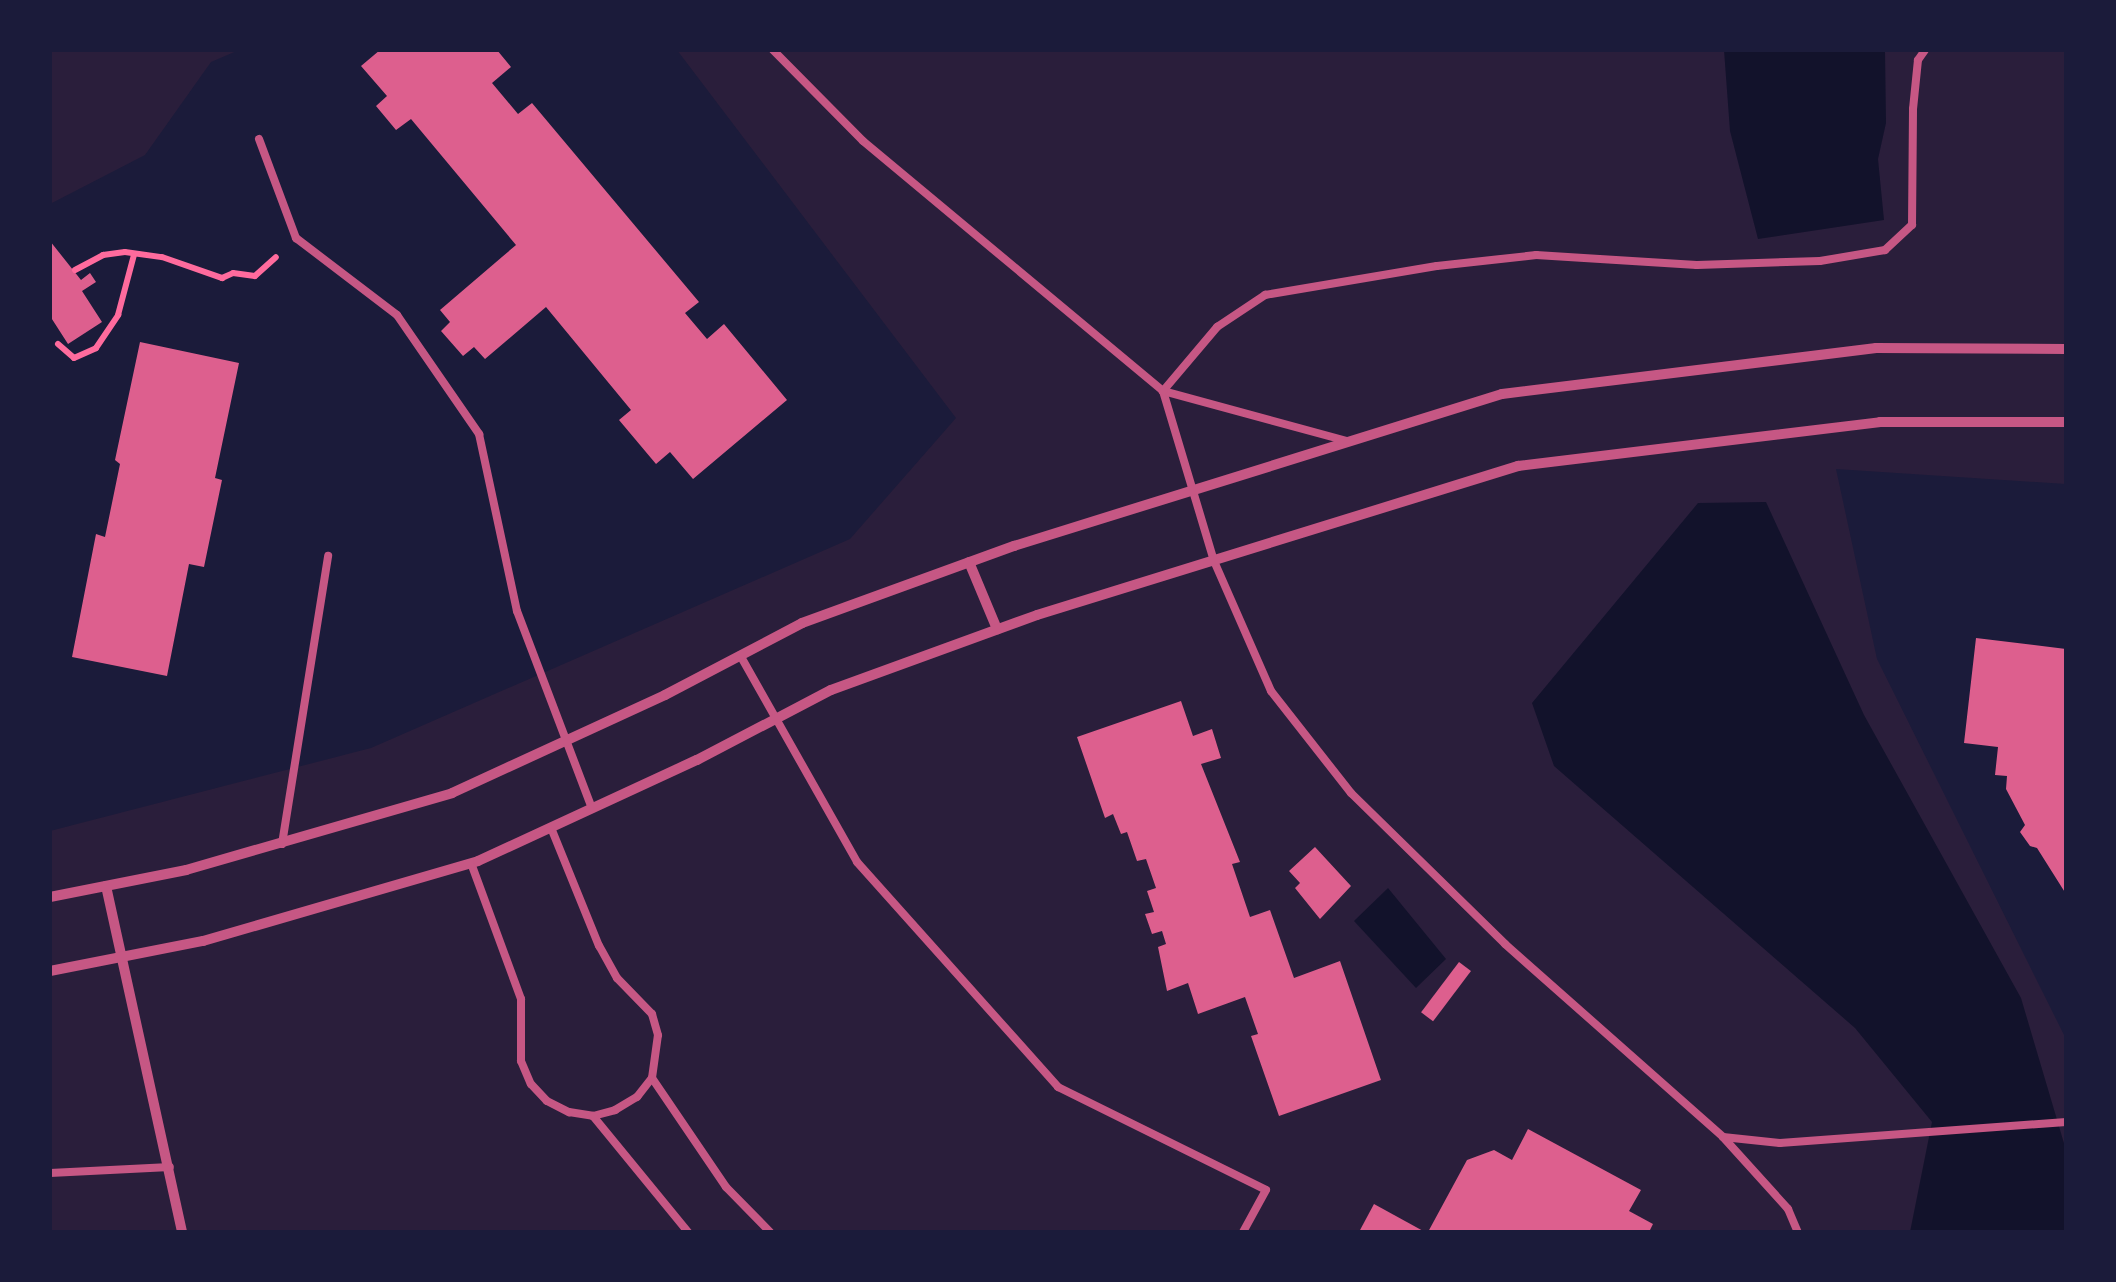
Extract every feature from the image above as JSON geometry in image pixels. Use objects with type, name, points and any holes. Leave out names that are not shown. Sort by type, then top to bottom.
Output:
[{"type":"street","points":[[50,898],[282,844],[452,792],[802,623],[969,562],[1502,394],[1876,348],[2066,349]]},
{"type":"street","points":[[50,971],[203,941],[471,863],[551,828],[831,690],[998,629],[1518,466],[1880,422],[2066,422]]},
{"type":"street","points":[[969,562],[998,629]]},
{"type":"street","points":[[106,886],[182,1232]]},
{"type":"lane","points":[[773,50],[863,141],[1163,391],[1354,443]]},
{"type":"lane","points":[[1163,391],[1217,326],[1265,295],[1438,266],[1536,255],[1697,266],[1820,261],[1885,250],[1912,225],[1912,109],[1918,60],[1925,50]]},
{"type":"lane","points":[[259,139],[296,238],[397,315],[479,434],[517,611],[592,808]]},
{"type":"lane","points":[[1163,391],[1214,561],[1271,691],[1350,793],[1505,944],[1723,1136],[1788,1209],[1798,1232]]},
{"type":"lane","points":[[282,844],[328,556]]},
{"type":"lane","points":[[740,655],[857,862],[1058,1087],[1266,1190],[1243,1232]]},
{"type":"lane","points":[[471,863],[522,999],[521,1061],[530,1084],[547,1101],[568,1112],[593,1116],[616,1110],[636,1097],[652,1078],[658,1046],[652,1014],[617,978],[599,946],[551,828]]},
{"type":"lane","points":[[652,1078],[681,1128],[726,1187],[770,1232]]},
{"type":"lane","points":[[593,1116],[688,1232]]},
{"type":"lane","points":[[1723,1136],[1780,1142],[2063,1122]]},
{"type":"lane","points":[[50,1174],[170,1167]]},
{"type":"path","points":[[74,270],[103,255],[134,256],[162,257],[222,278],[233,273],[255,276],[296,238]]},
{"type":"path","points":[[58,344],[74,358],[96,348],[118,315],[134,256]]},
{"type":"shaded area","points":[[50,50],[239,50],[211,62],[145,155],[50,204]]},
{"type":"shaded area","points":[[677,50],[2066,50],[2066,484],[1836,469],[1877,659],[2066,1039],[2066,1232],[50,1232],[50,831],[371,748],[850,539],[956,418]]},
{"type":"shaded area","points":[[1724,50],[1885,50],[1886,123],[1878,159],[1884,220],[1758,239],[1730,131]]},
{"type":"shaded area","points":[[1766,502],[1864,715],[2021,998],[2066,1150],[2066,1232],[1910,1232],[1932,1122],[1855,1028],[1554,766],[1532,703],[1698,503]]},
{"type":"shaded area","points":[[1388,888],[1446,959],[1416,988],[1354,921]]},
{"type":"building","points":[[380,50],[497,50],[511,67],[492,83],[518,114],[532,103],[699,302],[685,313],[707,339],[724,324],[787,400],[693,479],[670,452],[656,464],[619,420],[631,410],[546,307],[485,359],[474,347],[463,356],[441,331],[450,322],[440,310],[516,245],[411,119],[396,130],[376,106],[387,96],[361,66]]},
{"type":"building","points":[[50,241],[81,280],[90,273],[96,282],[82,291],[102,322],[68,344],[50,316]]},
{"type":"building","points":[[140,342],[239,363],[215,478],[222,480],[204,567],[189,564],[167,676],[72,657],[96,534],[105,537],[120,464],[115,460]]},
{"type":"building","points":[[1976,638],[2066,649],[2066,894],[2037,848],[2030,846],[2020,832],[2025,825],[2006,789],[2007,776],[1995,775],[1998,747],[1964,743]]},
{"type":"building","points":[[1181,701],[1193,736],[1212,729],[1221,758],[1201,764],[1240,862],[1232,864],[1250,917],[1270,910],[1294,978],[1340,961],[1381,1080],[1279,1116],[1251,1036],[1258,1034],[1245,997],[1198,1014],[1188,983],[1167,991],[1158,947],[1166,944],[1162,931],[1152,934],[1145,914],[1154,912],[1147,891],[1156,888],[1146,859],[1137,861],[1127,832],[1121,834],[1113,814],[1105,818],[1077,737]]},
{"type":"building","points":[[1315,847],[1351,886],[1320,919],[1295,888],[1300,883],[1289,871]]},
{"type":"building","points":[[1459,962],[1471,971],[1433,1021],[1421,1012]]},
{"type":"building","points":[[1528,1129],[1641,1190],[1629,1211],[1653,1224],[1649,1232],[1428,1232],[1467,1160],[1494,1150],[1512,1160]]},
{"type":"building","points":[[1374,1204],[1425,1232],[1359,1232]]}]
